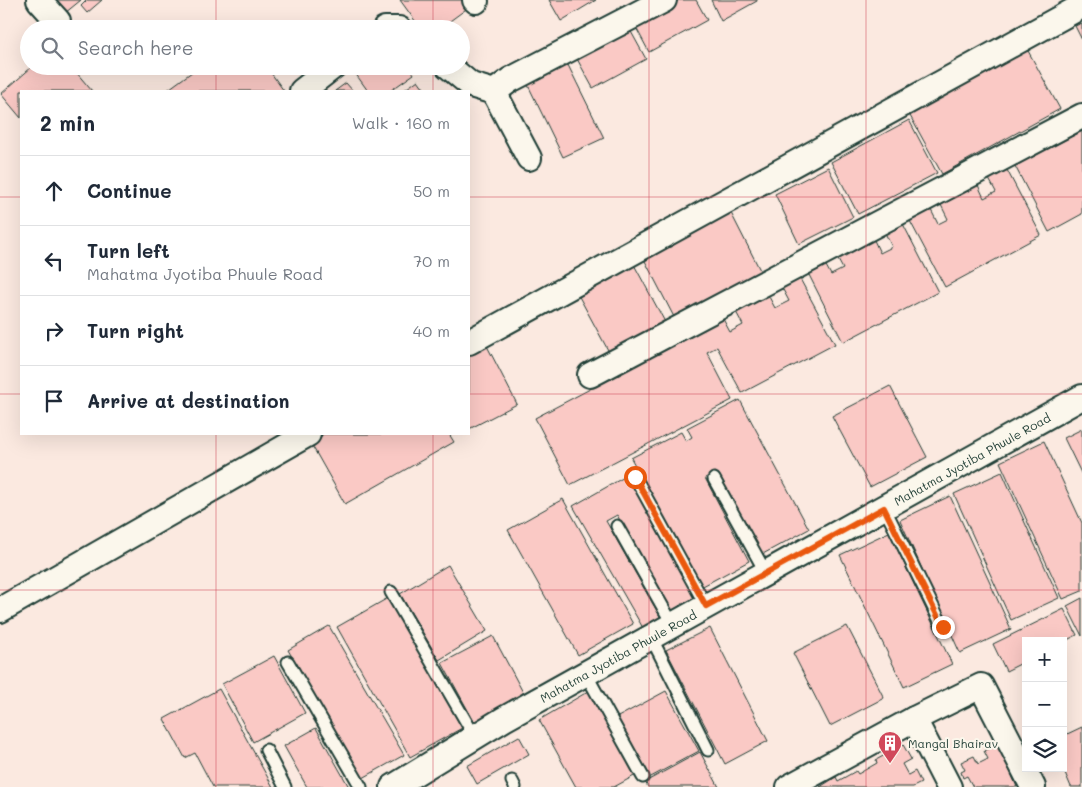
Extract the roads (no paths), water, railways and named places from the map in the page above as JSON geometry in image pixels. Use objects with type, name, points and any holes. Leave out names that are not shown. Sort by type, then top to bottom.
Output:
[{"type":"street","points":[[40,0],[57,20]]},
{"type":"street","points":[[494,92],[510,80],[636,7],[664,0]]},
{"type":"street","points":[[470,341],[1082,6]]},
{"type":"street","points":[[303,90],[322,75]]},
{"type":"street","points":[[459,75],[471,85],[494,92],[528,158]]},
{"type":"street","points":[[590,375],[1082,116]]},
{"type":"street","name":"Mahatma Jyotiba Phuule Road","points":[[393,787],[475,737],[706,606],[1082,398]]},
{"type":"street","points":[[0,610],[306,435]]},
{"type":"street","points":[[789,787],[914,719],[981,686],[1033,787]]},
{"type":"street","points":[[914,719],[949,787]]},
{"type":"lane","points":[[635,477],[706,606]]},
{"type":"lane","points":[[714,479],[766,573]]},
{"type":"lane","points":[[884,508],[943,627]]},
{"type":"lane","points":[[617,526],[673,625]]},
{"type":"lane","points":[[392,592],[475,737]]},
{"type":"lane","points":[[652,637],[708,750]]},
{"type":"lane","points":[[288,662],[361,787]]},
{"type":"lane","points":[[586,674],[642,777]]},
{"type":"lane","points":[[266,750],[286,787]]},
{"type":"place","name":"Mangal Bhairav","points":[[890,764]]}]
